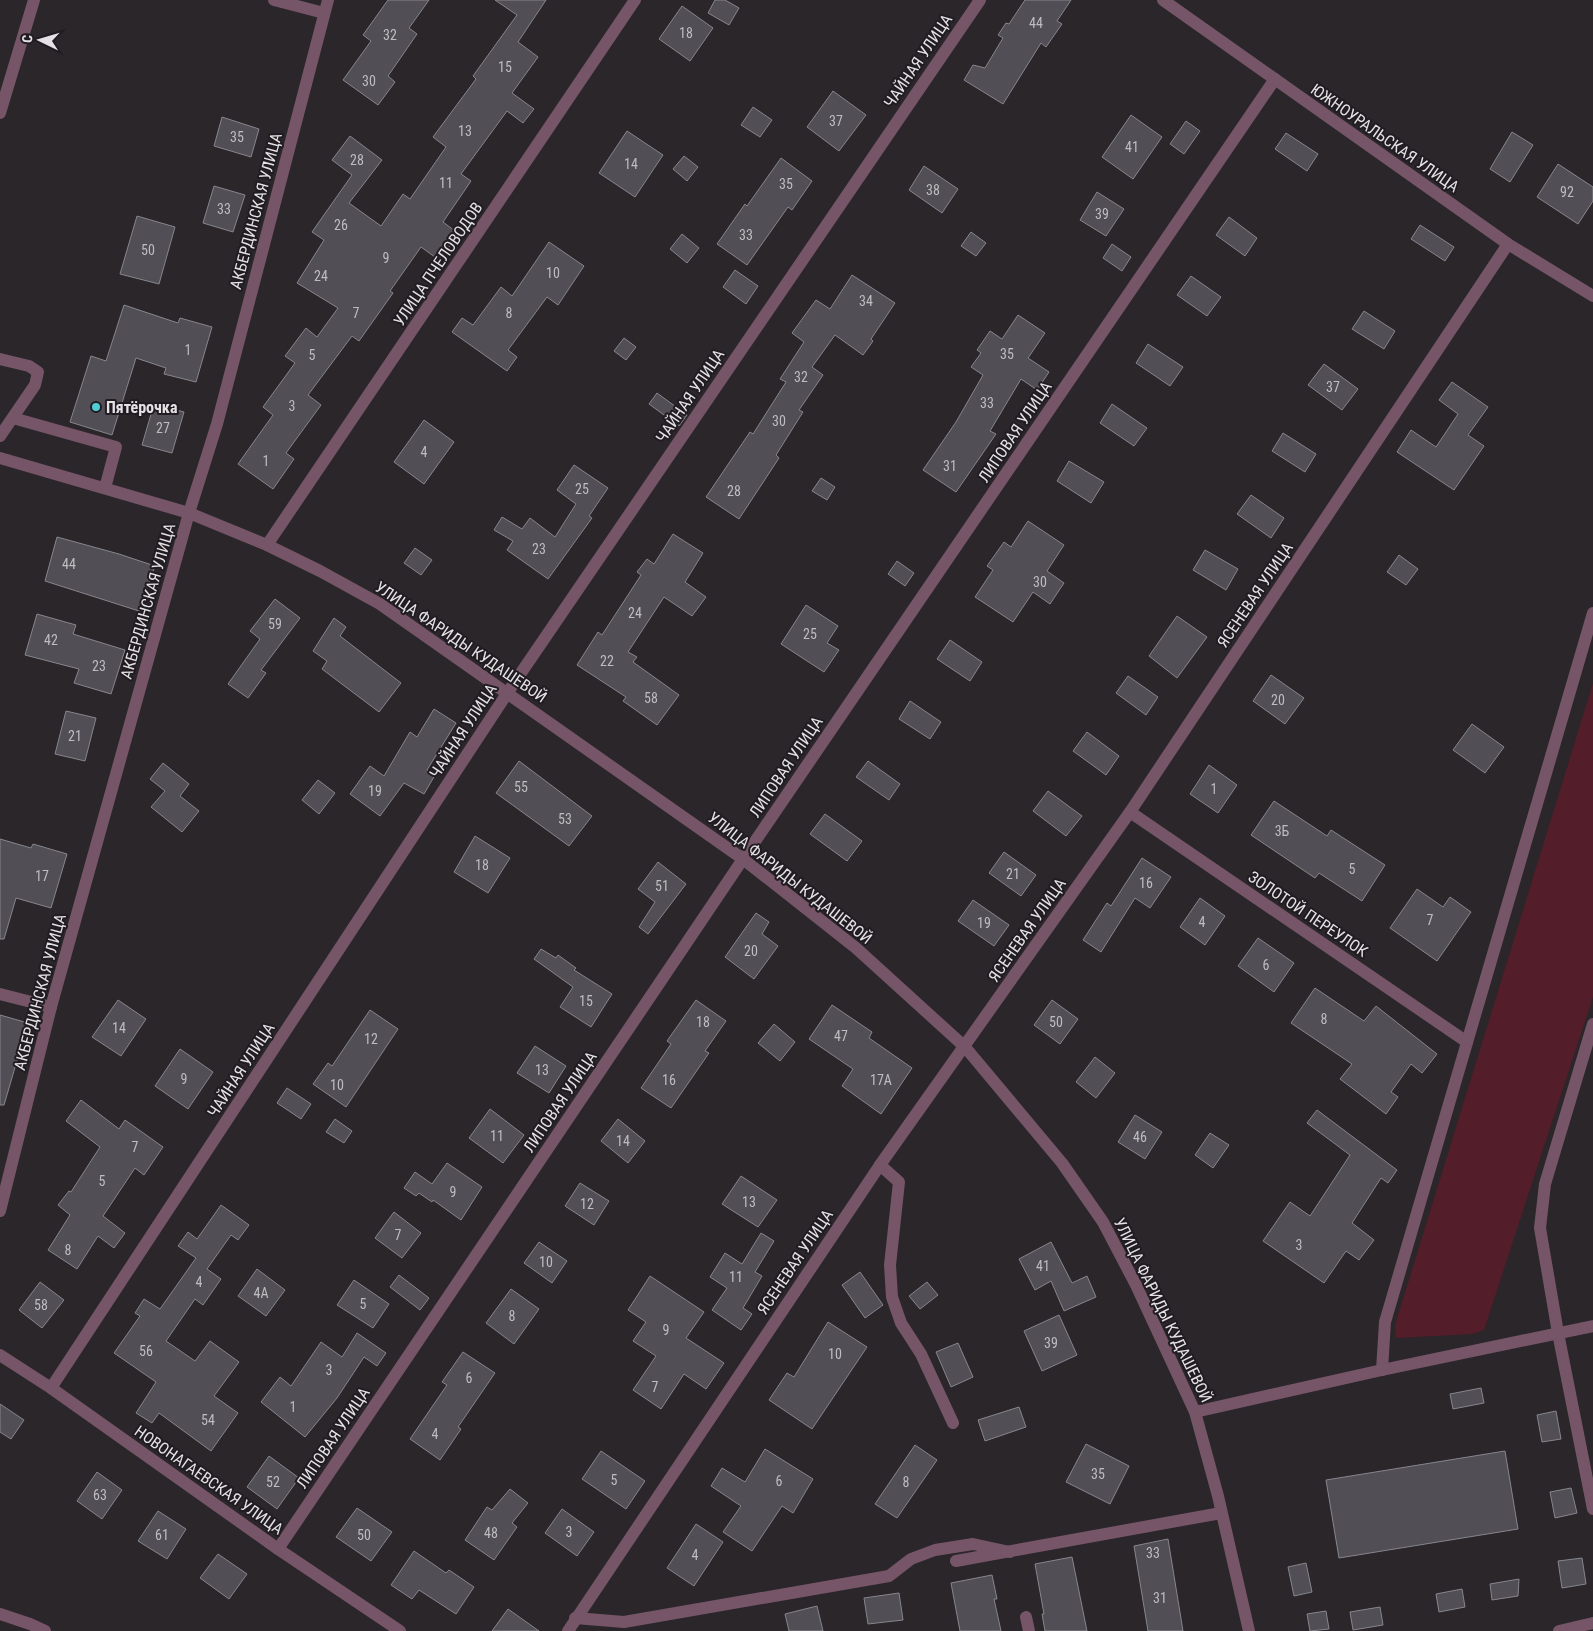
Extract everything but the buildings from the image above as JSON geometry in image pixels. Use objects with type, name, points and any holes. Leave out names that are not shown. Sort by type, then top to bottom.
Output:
[{"type":"street","points":[[0,113],[34,0]]},
{"type":"street","points":[[274,0],[324,13]]},
{"type":"street","name":"АКБЕРДИНСКАЯ УЛИЦА","points":[[0,1211],[52,1008],[189,513],[217,424],[328,0]]},
{"type":"street","name":"УЛИЦА ПЧЕЛОВОДОВ","points":[[267,545],[635,0]]},
{"type":"street","name":"ЧАЙНАЯ УЛИЦА","points":[[51,1388],[508,692],[980,0]]},
{"type":"street","name":"ЮЖНОУРАЛЬСКАЯ УЛИЦА","points":[[1163,0],[1508,244],[1593,296]]},
{"type":"street","name":"ЛИПОВАЯ УЛИЦА","points":[[278,1549],[743,859],[1274,79]]},
{"type":"street","name":"ЯСЕНЕВАЯ УЛИЦА","points":[[568,1631],[880,1165],[1130,812],[1508,244]]},
{"type":"street","points":[[0,359],[29,366],[38,372],[35,385],[0,436]]},
{"type":"street","points":[[13,418],[116,447],[104,488]]},
{"type":"street","name":"УЛИЦА ФАРИДЫ КУДАШЕВОЙ","points":[[0,458],[189,513],[267,545],[380,604],[508,692],[743,859],[856,948],[965,1047],[1062,1162],[1103,1222],[1136,1285],[1195,1412],[1249,1631]]},
{"type":"street","points":[[1382,1370],[1385,1322],[1593,613]]},
{"type":"street","name":"ЗОЛОТОЙ ПЕРЕУЛОК","points":[[1130,812],[1467,1042]]},
{"type":"street","points":[[0,994],[52,1008]]},
{"type":"street","points":[[1592,1029],[1545,1184],[1540,1228],[1558,1333],[1593,1509]]},
{"type":"street","points":[[880,1165],[899,1182],[890,1265],[892,1297],[901,1323],[921,1354],[953,1423]]},
{"type":"street","points":[[1195,1412],[1382,1370],[1593,1326]]},
{"type":"street","name":"НОВОНАГАЕВСКАЯ УЛИЦА","points":[[0,1355],[51,1388],[278,1549],[400,1631]]},
{"type":"street","points":[[956,1562],[1221,1512]]},
{"type":"street","points":[[575,1618],[624,1622],[889,1576],[911,1559],[935,1550],[974,1544],[1010,1552]]},
{"type":"street","points":[[0,1614],[45,1631]]},
{"type":"street","points":[[1026,1617],[1029,1631]]},
{"type":"street","points":[[1559,1631],[1593,1623]]},
{"type":"shaded area","points":[[1593,683],[1593,997],[1484,1330],[1473,1334],[1396,1338],[1395,1325]]},
{"type":"place","name":"Пятёрочка","points":[[96,407]]}]
